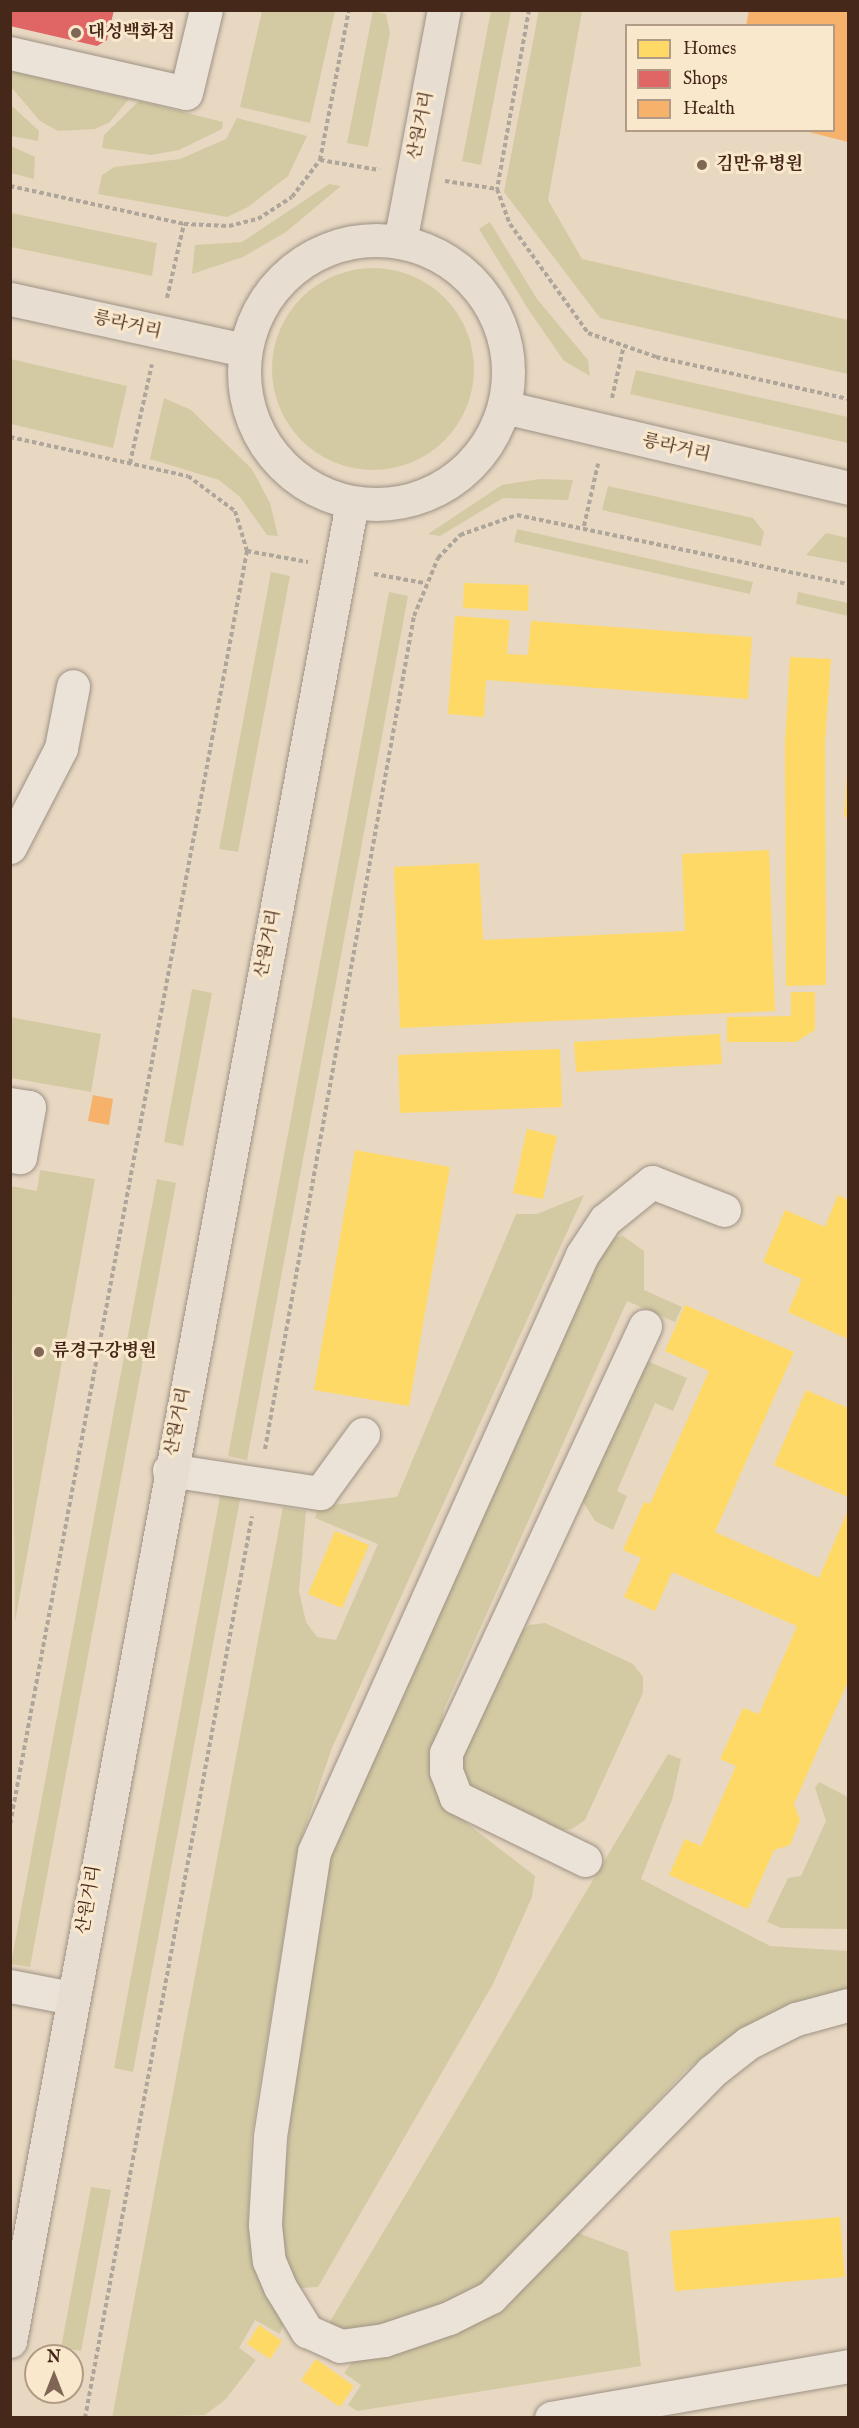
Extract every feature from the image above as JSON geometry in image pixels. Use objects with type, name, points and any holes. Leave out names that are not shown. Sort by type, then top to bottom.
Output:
[{"type":"main road","name":"산원거리","points":[[400,242],[444,10]]},
{"type":"main road","points":[[400,242],[461,270],[490,303],[507,344],[504,407],[497,428],[473,464],[440,489],[400,503],[352,503],[317,492],[282,468],[257,433],[244,392],[244,350],[256,314],[278,283],[307,259],[342,243],[400,242]]},
{"type":"main road","name":"릉라거리","points":[[10,299],[244,350]]},
{"type":"main road","name":"릉라거리","points":[[504,407],[849,488]]},
{"type":"main road","name":"산원거리","points":[[10,2341],[169,1470],[352,503]]},
{"type":"street","points":[[10,53],[186,93],[206,10]]},
{"type":"street","points":[[10,846],[61,748],[73,686]]},
{"type":"street","points":[[10,1104],[29,1107],[20,1157],[10,1156]]},
{"type":"street","points":[[724,1210],[652,1182],[605,1220],[582,1255],[314,1852],[270,2137],[265,2224],[269,2261],[280,2287],[307,2331],[340,2346],[384,2340],[449,2318],[491,2297],[711,2072],[748,2043],[795,2019],[849,2005]]},
{"type":"street","points":[[585,1860],[456,1797],[446,1771],[446,1753],[645,1326]]},
{"type":"street","points":[[169,1470],[320,1493],[363,1434]]},
{"type":"street","points":[[10,1986],[72,1998]]},
{"type":"street","points":[[551,2418],[849,2366]]},
{"type":"path","points":[[10,186],[184,224],[229,226],[258,219],[292,197],[320,160],[349,10]]},
{"type":"path","points":[[529,10],[497,189],[510,224],[588,333],[656,357],[849,399]]},
{"type":"path","points":[[10,436],[188,476],[235,511],[247,551],[10,1825]]},
{"type":"path","points":[[85,2418],[258,1482],[414,616],[438,558],[460,535],[516,515],[849,584]]},
{"type":"shaded area","points":[[539,10],[582,11],[548,200],[582,259],[848,320],[848,374],[600,318],[504,192]]},
{"type":"shaded area","points":[[262,11],[335,11],[310,123],[240,107]]},
{"type":"shaded area","points":[[373,11],[386,14],[390,33],[368,147],[347,143]]},
{"type":"shaded area","points":[[491,11],[511,11],[481,165],[462,161]]},
{"type":"shaded area","points":[[11,71],[129,99],[110,122],[95,129],[58,131],[40,121],[11,87]]},
{"type":"shaded area","points":[[139,101],[223,122],[222,129],[179,150],[151,155],[102,148],[104,135]]},
{"type":"shaded area","points":[[10,104],[39,131],[38,141],[11,136]]},
{"type":"shaded area","points":[[237,118],[307,136],[288,176],[248,207],[227,217],[98,194],[102,175],[114,167],[180,159],[226,139]]},
{"type":"shaded area","points":[[11,146],[35,157],[34,179],[11,173]]},
{"type":"shaded area","points":[[329,184],[341,186],[286,232],[243,257],[192,274],[195,245],[242,242]]},
{"type":"shaded area","points":[[11,213],[157,243],[152,276],[11,247]]},
{"type":"shaded area","points":[[490,222],[537,299],[588,360],[590,376],[564,361],[528,309],[479,229]]},
{"type":"shaded area","points":[[373,268],[402,272],[421,280],[451,305],[462,321],[470,340],[474,369],[470,398],[462,417],[437,447],[421,458],[402,466],[373,470],[344,466],[325,458],[295,433],[284,417],[276,398],[272,369],[276,340],[284,321],[309,291],[325,280],[344,272]]},
{"type":"shaded area","points":[[11,359],[127,386],[113,448],[11,424]]},
{"type":"shaded area","points":[[636,370],[848,417],[848,443],[630,394]]},
{"type":"shaded area","points":[[164,398],[191,410],[252,469],[270,503],[278,536],[267,535],[240,497],[219,480],[150,459]]},
{"type":"shaded area","points":[[540,479],[573,480],[568,500],[503,498],[440,536],[428,534],[502,485]]},
{"type":"shaded area","points":[[608,486],[753,518],[764,532],[761,546],[602,510]]},
{"type":"shaded area","points":[[517,529],[753,582],[750,594],[514,542]]},
{"type":"shaded area","points":[[826,533],[848,538],[848,563],[806,555]]},
{"type":"shaded area","points":[[271,572],[290,576],[238,852],[219,849]]},
{"type":"shaded area","points":[[389,592],[408,596],[247,1460],[228,1456]]},
{"type":"shaded area","points":[[798,592],[848,603],[848,616],[796,604]]},
{"type":"shaded area","points":[[192,989],[212,993],[183,1146],[164,1142]]},
{"type":"shaded area","points":[[10,1017],[101,1034],[91,1092],[11,1078]]},
{"type":"shaded area","points":[[40,1170],[95,1179],[15,1622],[11,1186],[37,1191]]},
{"type":"shaded area","points":[[157,1179],[176,1183],[30,1967],[11,1964]]},
{"type":"shaded area","points":[[584,1195],[332,1748],[298,1848],[251,2139],[248,2225],[252,2257],[285,2320],[280,2334],[255,2320],[239,2348],[256,2360],[225,2400],[205,2415],[112,2418],[283,1507],[306,1511],[299,1591],[306,1622],[317,1637],[336,1640],[378,1544],[315,1518],[318,1507],[397,1497],[516,1214],[537,1214]]},
{"type":"shaded area","points":[[623,1236],[644,1251],[644,1290],[682,1307],[675,1322],[627,1301],[444,1709],[435,1761],[435,1778],[460,1818],[535,1876],[532,1897],[493,1984],[318,2287],[301,2288],[287,2274],[280,2227],[302,2003],[326,1859],[579,1290],[610,1238]]},
{"type":"shaded area","points":[[640,1358],[687,1378],[673,1411],[655,1403],[617,1491],[627,1496],[613,1530],[595,1521],[582,1500]]},
{"type":"shaded area","points":[[222,1486],[242,1489],[133,2072],[114,2068]]},
{"type":"shaded area","points":[[545,1623],[633,1664],[643,1677],[643,1693],[585,1820],[572,1829],[556,1831],[467,1791],[458,1761],[516,1635],[529,1625]]},
{"type":"shaded area","points":[[668,1754],[681,1759],[672,1800],[641,1879],[770,1946],[848,1951],[848,1994],[773,2017],[719,2045],[686,2070],[486,2285],[385,2328],[325,2330]]},
{"type":"shaded area","points":[[819,1782],[848,1797],[848,1929],[781,1928],[767,1922],[788,1878],[801,1876],[826,1821],[815,1788]]},
{"type":"shaded area","points":[[91,2187],[111,2190],[82,2344],[62,2344]]},
{"type":"shaded area","points":[[578,2233],[628,2252],[641,2366],[357,2411],[348,2405],[361,2385],[344,2373],[358,2354],[450,2331],[501,2312]]},
{"type":"building: Homes","points":[[464,583],[529,585],[528,611],[463,608]]},
{"type":"building: Homes","points":[[455,616],[510,620],[507,654],[528,655],[531,621],[752,637],[748,699],[486,680],[484,717],[448,714]]},
{"type":"building: Homes","points":[[790,657],[831,659],[825,743],[826,985],[786,986],[785,743]]},
{"type":"building: Homes","points":[[847,776],[848,817],[844,817]]},
{"type":"building: Homes","points":[[769,850],[775,1011],[400,1028],[394,867],[479,863],[483,940],[685,931],[682,854]]},
{"type":"building: Homes","points":[[791,992],[815,992],[815,1030],[796,1042],[727,1042],[727,1017],[791,1016]]},
{"type":"building: Homes","points":[[720,1034],[722,1064],[576,1072],[574,1042]]},
{"type":"building: Homes","points":[[560,1049],[562,1107],[400,1113],[398,1055]]},
{"type":"building: Homes","points":[[527,1129],[557,1136],[543,1199],[513,1193]]},
{"type":"building: Homes","points":[[355,1150],[450,1167],[409,1406],[314,1390]]},
{"type":"building: Homes","points":[[838,1195],[848,1200],[848,1339],[788,1312],[802,1279],[763,1262],[785,1210],[825,1227]]},
{"type":"building: Homes","points":[[685,1305],[794,1352],[715,1532],[819,1578],[848,1510],[848,1681],[794,1804],[800,1820],[790,1845],[774,1850],[748,1909],[669,1875],[685,1839],[701,1846],[736,1766],[720,1759],[743,1708],[759,1714],[797,1626],[672,1572],[655,1611],[624,1597],[641,1558],[623,1550],[644,1502],[650,1504],[709,1371],[665,1351]]},
{"type":"building: Homes","points":[[806,1390],[848,1408],[848,1497],[774,1465]]},
{"type":"building: Homes","points":[[335,1531],[369,1545],[342,1608],[308,1594]]},
{"type":"building: Homes","points":[[840,2217],[845,2277],[675,2291],[670,2231]]},
{"type":"building: Homes","points":[[259,2325],[282,2341],[270,2359],[247,2344]]},
{"type":"building: Homes","points":[[316,2359],[354,2386],[340,2407],[301,2380]]},
{"type":"building: Shops","name":"대성백화점","points":[[10,10],[114,10],[107,40],[97,46],[10,26]]},
{"type":"building: Health","points":[[749,10],[848,10],[848,142],[809,132],[835,132],[835,24],[746,24]]},
{"type":"building: Health","points":[[93,1095],[113,1099],[109,1125],[88,1121]]},
{"type":"place","name":"대성백화점","points":[[76,33]]},
{"type":"place","name":"김만유병원","points":[[702,165]]},
{"type":"place","name":"류경구강병원","points":[[39,1352]]}]
